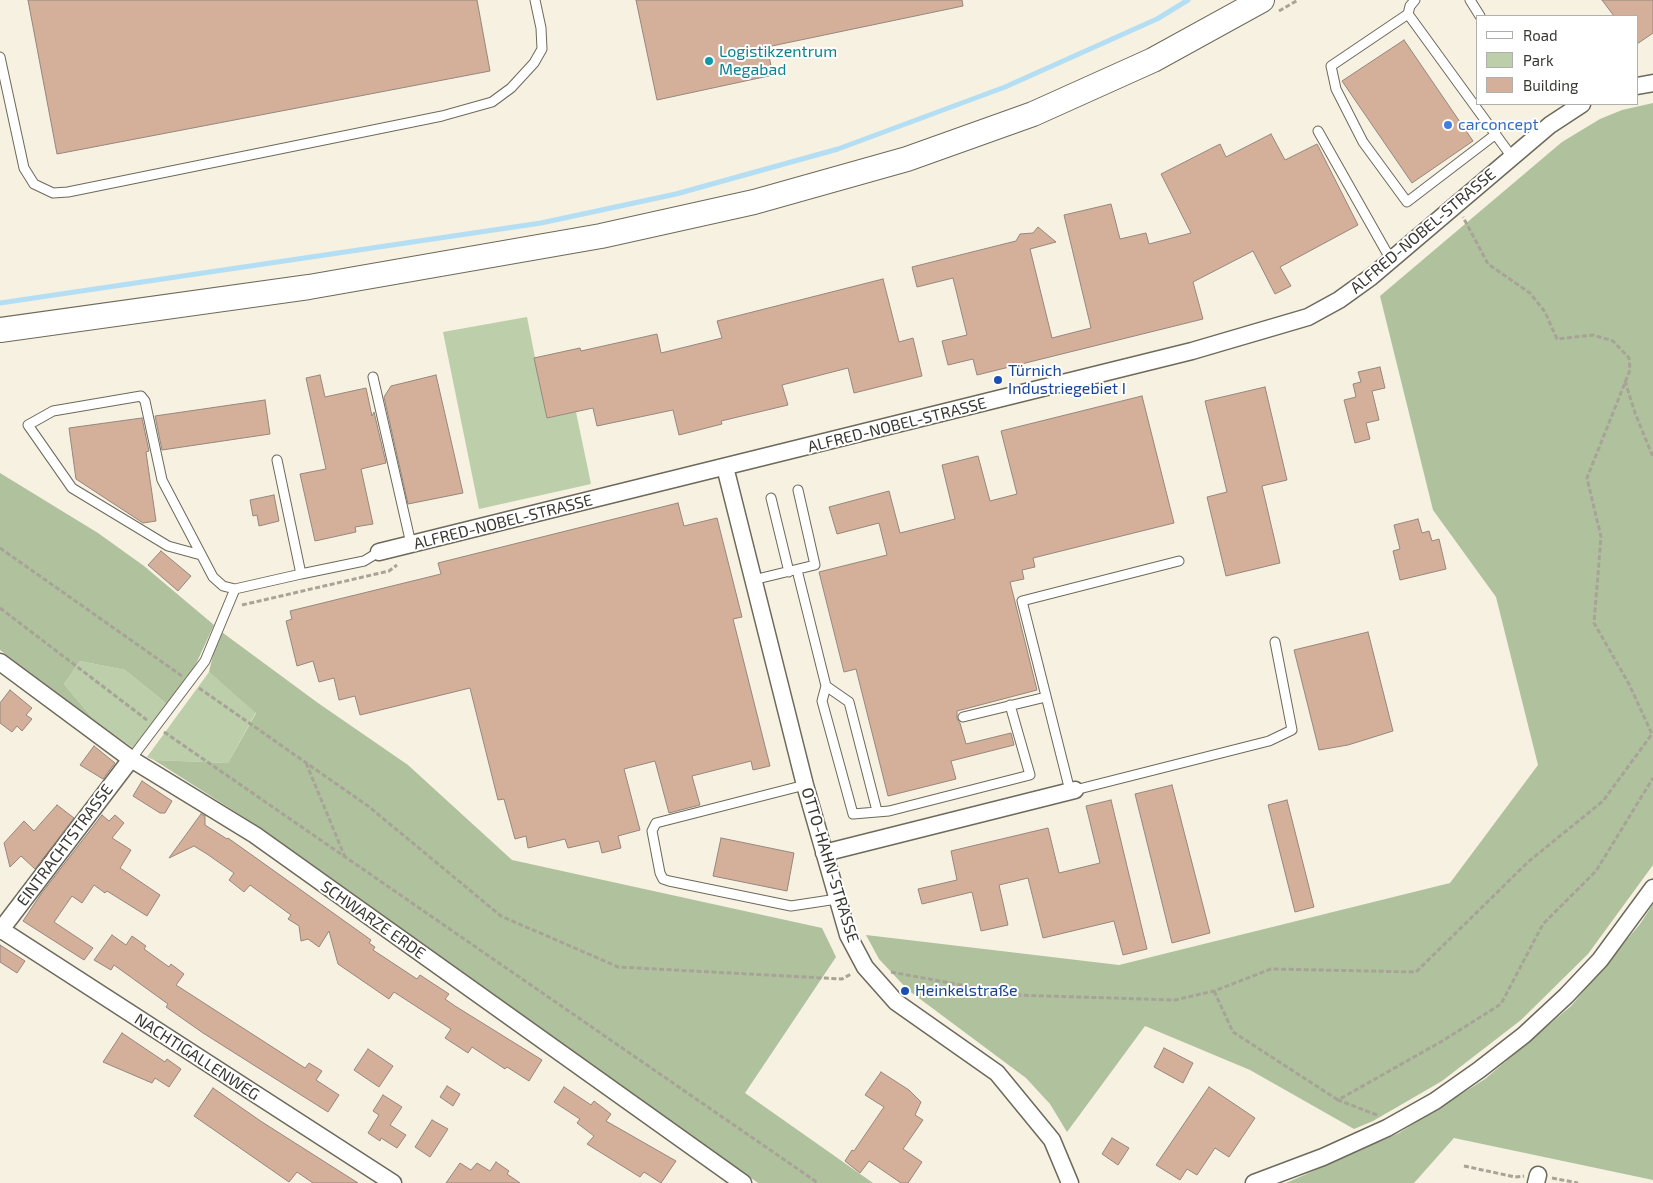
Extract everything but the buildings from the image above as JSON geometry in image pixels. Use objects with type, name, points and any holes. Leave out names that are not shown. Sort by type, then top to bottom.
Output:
[{"type":"main road","points":[[0,330],[310,287],[601,236],[754,202],[908,159],[1033,114],[1153,60],[1233,18],[1262,0]]},
{"type":"street","points":[[1638,86],[1653,82]]},
{"type":"street","name":"ALFRED-NOBEL-STRASSE","points":[[379,552],[1192,351],[1308,317],[1339,300],[1391,260],[1550,125],[1580,105]]},
{"type":"street","name":"OTTO-HAHN-STRASSE","points":[[725,468],[805,785],[848,935],[865,968],[896,1002],[997,1073],[1052,1140],[1070,1183]]},
{"type":"street","name":"SCHWARZE ERDE","points":[[0,662],[131,759],[255,835],[743,1183]]},
{"type":"street","name":"EINTRACHTSTRASSE","points":[[0,930],[131,759]]},
{"type":"street","points":[[824,853],[1073,791]]},
{"type":"street","points":[[1254,1183],[1323,1157],[1398,1122],[1464,1081],[1524,1035],[1566,996],[1600,960],[1653,888]]},
{"type":"street","name":"NACHTIGALLENWEG","points":[[0,930],[393,1183]]},
{"type":"lane","points":[[0,57],[24,168],[34,184],[53,193],[68,192],[442,116],[492,102],[511,88],[534,63],[542,49],[541,28],[535,0]]},
{"type":"lane","points":[[1415,0],[1410,6],[1408,14],[1330,66],[1336,89],[1363,142],[1407,202],[1496,134]]},
{"type":"lane","points":[[1470,0],[1479,15]]},
{"type":"lane","points":[[1408,14],[1512,157]]},
{"type":"lane","points":[[1318,131],[1391,260]]},
{"type":"lane","points":[[373,377],[411,544]]},
{"type":"lane","points":[[201,555],[168,546],[72,488],[28,425],[53,411],[140,396],[145,401],[162,480],[213,578],[223,586],[235,589],[364,561],[379,552]]},
{"type":"lane","points":[[277,460],[301,574]]},
{"type":"lane","points":[[753,580],[816,565],[798,490]]},
{"type":"lane","points":[[772,498],[826,686],[822,701],[853,814],[889,811],[1030,775],[1010,705]]},
{"type":"lane","points":[[1180,561],[1022,601],[1046,697],[1073,791],[1269,741],[1292,730],[1275,642]]},
{"type":"lane","points":[[131,759],[205,661],[235,589]]},
{"type":"lane","points":[[826,686],[849,702],[877,811]]},
{"type":"lane","points":[[962,717],[1046,697]]},
{"type":"lane","points":[[805,785],[656,823],[652,831],[660,873],[663,879],[669,881],[791,906],[837,899]]},
{"type":"path","points":[[1625,381],[1635,413],[1653,457]]},
{"type":"path","points":[[0,608],[157,727],[818,1183]]},
{"type":"path","points":[[306,763],[346,857]]},
{"type":"path","points":[[1338,1100],[1444,1040],[1501,1004],[1543,924],[1596,871],[1653,778]]},
{"type":"path","points":[[1214,991],[1233,1032],[1338,1100],[1398,1122]]},
{"type":"path","points":[[1464,1166],[1515,1177],[1578,1183]]},
{"type":"green space","points":[[1653,103],[1653,865],[1588,954],[1521,1020],[1442,1081],[1373,1121],[1354,1129],[1250,1070],[1145,1026],[1067,1132],[1050,1104],[1026,1078],[908,990],[879,959],[866,935],[1119,965],[1450,883],[1538,765],[1496,597],[1433,510],[1380,296],[1562,142],[1600,119],[1622,110]]},
{"type":"green space","points":[[527,317],[547,418],[576,412],[591,484],[479,509],[443,332]]},
{"type":"green space","points":[[0,473],[98,533],[144,566],[214,625],[195,666],[168,705],[125,670],[80,661],[64,684],[94,720],[0,650]]},
{"type":"green space","points":[[219,630],[318,703],[408,765],[512,860],[822,928],[836,957],[745,1093],[873,1183],[758,1183],[264,830],[154,760],[228,763],[256,713],[209,672]]},
{"type":"green space","points":[[80,661],[125,670],[168,705],[133,748],[94,720],[64,684]]},
{"type":"green space","points":[[209,672],[256,712],[228,763],[154,760],[147,757]]},
{"type":"green space","points":[[1653,904],[1653,1180],[1454,1138],[1414,1183],[1286,1183],[1399,1133],[1485,1079],[1571,1006],[1640,924]]},
{"type":"waterway","points":[[0,303],[541,223],[676,194],[838,149],[1005,87],[1157,19],[1188,0]]},
{"type":"place","name":"Logistikzentrum Megabad","points":[[709,61]]},
{"type":"place","name":"carconcept","points":[[1448,125]]},
{"type":"place","name":"Türnich Industriegebiet I","points":[[998,380]]},
{"type":"place","name":"Heinkelstraße","points":[[905,991]]}]
